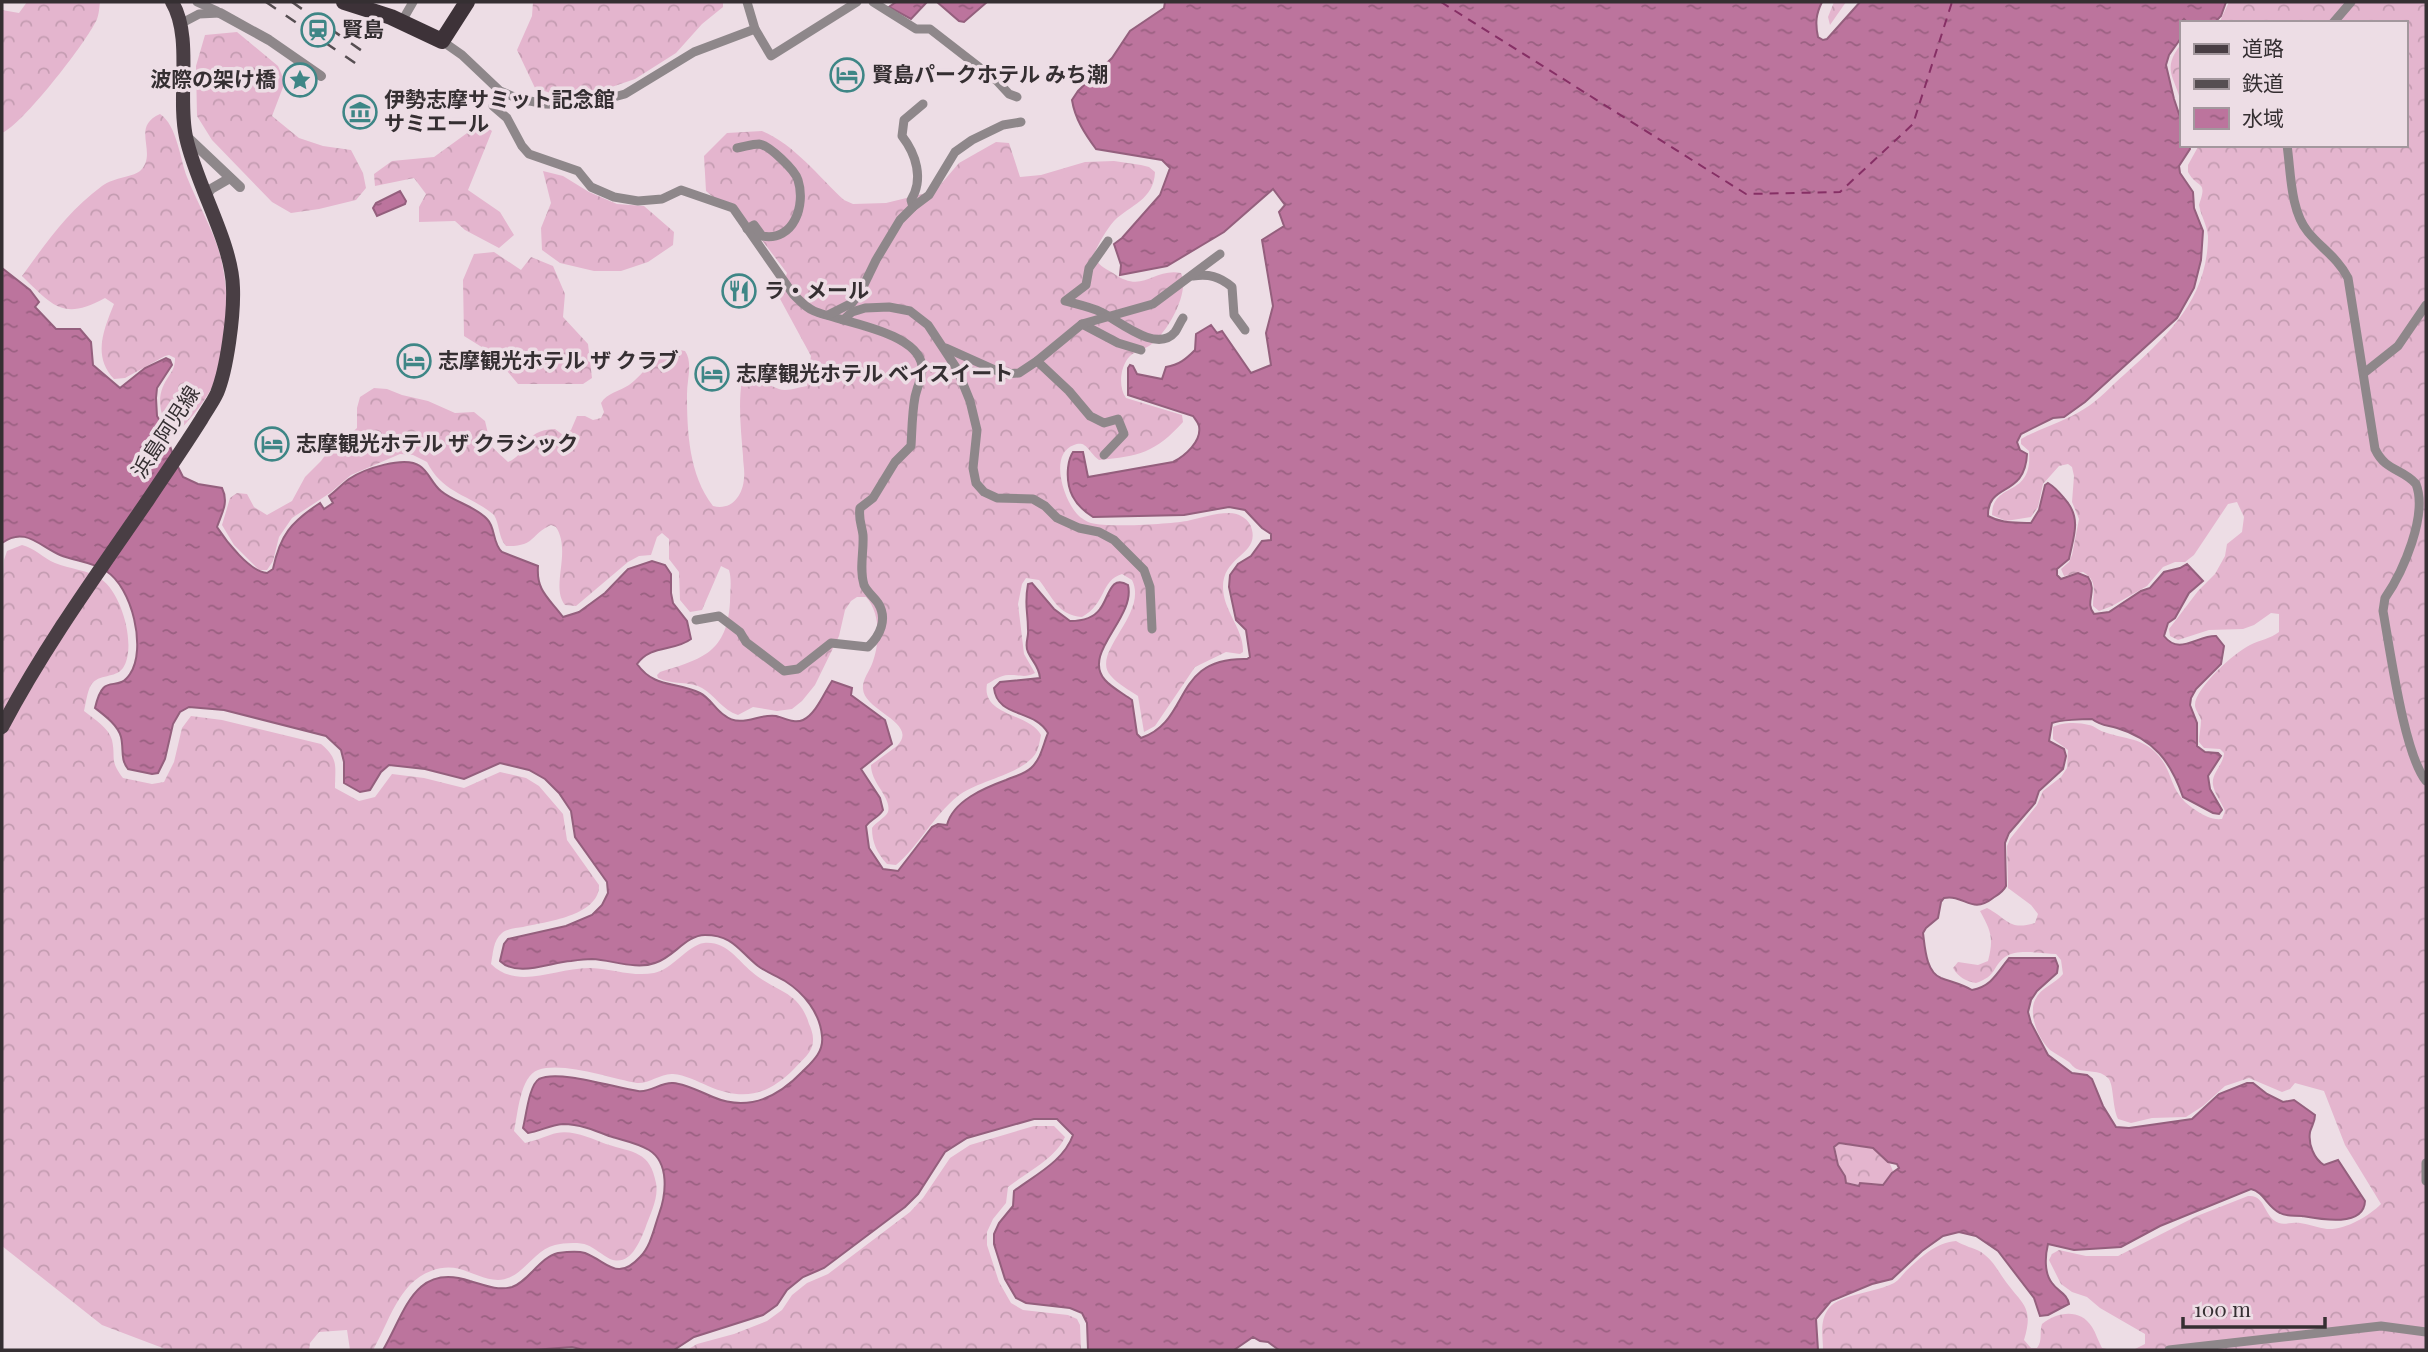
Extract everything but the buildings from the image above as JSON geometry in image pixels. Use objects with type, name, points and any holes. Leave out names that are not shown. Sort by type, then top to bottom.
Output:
[{"type":"highway","points":[[344,2],[402,22],[442,41],[467,2]]},
{"type":"main road","name":"浜島阿児線","points":[[2,727],[22,688],[82,595],[189,439],[217,393],[223,372],[233,289],[227,254],[193,166],[185,135],[181,23],[172,2]]},
{"type":"street","points":[[197,2],[269,40],[321,76]]},
{"type":"street","points":[[402,22],[413,2]]},
{"type":"street","points":[[747,2],[755,29],[771,56],[857,2]]},
{"type":"street","points":[[873,2],[916,29],[930,29],[997,81],[1009,94],[1017,97]]},
{"type":"street","points":[[2335,21],[2351,2]]},
{"type":"street","points":[[181,23],[199,13],[220,13]]},
{"type":"street","points":[[442,41],[462,55],[500,91],[533,102],[572,105],[592,103],[625,94],[694,52],[755,29]]},
{"type":"street","points":[[913,206],[911,200],[918,189],[915,152],[902,136],[904,120],[923,104]]},
{"type":"street","points":[[493,106],[508,118],[529,154],[578,171],[591,187],[614,197],[639,201],[662,200],[681,190],[733,208],[804,305],[895,337],[912,348],[921,360],[923,369],[915,397],[911,446],[895,462],[873,498],[860,508],[863,536],[861,564],[865,587],[879,605],[883,616],[879,637],[868,647],[831,643],[798,669],[784,671],[746,642],[740,632],[719,616],[696,621]]},
{"type":"street","points":[[828,315],[852,303],[860,293],[900,220],[913,206],[929,195],[955,152],[972,140],[1003,125],[1021,122]]},
{"type":"street","points":[[185,135],[240,187]]},
{"type":"street","points":[[737,148],[760,144],[771,148],[798,178],[800,209],[793,226],[772,238],[762,236],[754,225],[747,229]]},
{"type":"street","points":[[2287,147],[2299,220],[2341,265],[2348,278],[2374,440],[2380,460],[2417,484],[2426,505],[2424,533],[2385,598],[2383,611],[2408,739],[2419,770],[2426,781]]},
{"type":"street","points":[[205,197],[211,189],[230,178]]},
{"type":"street","points":[[1108,241],[1089,268],[1086,285],[1065,301],[1100,312],[1129,330],[1152,339],[1165,339],[1174,334],[1183,318]]},
{"type":"street","points":[[944,348],[1004,374],[1019,373],[1037,362],[1082,324],[1153,304],[1220,254]]},
{"type":"street","points":[[1189,277],[1207,274],[1223,279],[1232,287],[1234,314],[1245,330]]},
{"type":"street","points":[[2364,373],[2398,346],[2426,305]]},
{"type":"street","points":[[843,320],[852,312],[865,308],[889,307],[910,311],[928,325],[957,369],[970,401],[977,430],[973,468],[976,483],[984,492],[997,498],[1033,499],[1057,518],[1114,540],[1144,570],[1150,587],[1152,629]]},
{"type":"street","points":[[1082,324],[1141,350]]},
{"type":"street","points":[[1037,362],[1069,391],[1090,415],[1104,423],[1118,419],[1124,433],[1104,455]]},
{"type":"street","points":[[2426,1163],[2426,1181]]},
{"type":"street","points":[[2169,1350],[2381,1326],[2412,1328],[2426,1332]]},
{"type":"green space","points":[[27,2],[100,2],[96,21],[66,66],[24,115],[2,133],[2,10],[19,13]]},
{"type":"green space","points":[[533,2],[723,2],[723,7],[702,24],[676,53],[635,79],[594,93],[560,96],[535,88],[517,50],[532,16]]},
{"type":"green space","points":[[1834,2],[1846,2],[1830,25],[1828,17]]},
{"type":"green space","points":[[2229,2],[2426,2],[2426,1350],[2133,1350],[2145,1344],[2145,1334],[2100,1308],[2087,1297],[2072,1292],[2061,1284],[2049,1260],[2052,1254],[2059,1250],[2086,1256],[2118,1256],[2197,1216],[2248,1196],[2254,1196],[2262,1202],[2270,1216],[2279,1223],[2300,1223],[2327,1229],[2357,1221],[2381,1204],[2345,1145],[2324,1091],[2295,1083],[2282,1092],[2249,1078],[2225,1086],[2186,1117],[2152,1118],[2131,1123],[2118,1119],[2108,1078],[2101,1073],[2075,1068],[2050,1050],[2036,1027],[2033,1013],[2035,1000],[2063,974],[2061,960],[2056,954],[2010,954],[1988,977],[1976,983],[1963,978],[1953,968],[1958,962],[1978,965],[1988,961],[1990,935],[1980,911],[1987,908],[2014,925],[2035,923],[2038,914],[2031,905],[2008,888],[2007,846],[2037,805],[2043,791],[2061,777],[2067,768],[2068,750],[2053,739],[2053,727],[2066,723],[2085,724],[2143,743],[2161,759],[2187,804],[2206,816],[2222,819],[2225,811],[2213,781],[2224,753],[2220,749],[2204,748],[2199,742],[2201,720],[2195,707],[2197,698],[2208,680],[2235,655],[2279,632],[2279,614],[2271,613],[2243,629],[2209,630],[2178,640],[2170,636],[2169,629],[2198,591],[2215,574],[2225,556],[2227,544],[2242,532],[2244,517],[2237,502],[2228,504],[2194,555],[2185,562],[2175,562],[2163,567],[2147,586],[2099,611],[2093,606],[2094,587],[2088,575],[2083,572],[2064,576],[2061,569],[2072,555],[2079,519],[2072,502],[2072,467],[2068,464],[2059,466],[2043,484],[2038,507],[2031,517],[2006,521],[1992,515],[1994,504],[1999,497],[2019,483],[2029,466],[2029,451],[2021,444],[2021,439],[2069,418],[2095,401],[2156,345],[2193,297],[2201,279],[2208,236],[2199,205],[2202,188],[2188,172],[2188,165],[2198,147],[2407,147],[2407,21],[2220,21]]},
{"type":"green space","points":[[237,32],[278,66],[285,82],[272,116],[299,138],[323,146],[351,150],[363,173],[366,188],[356,200],[291,213],[272,202],[212,140],[197,116],[196,66],[205,35]]},
{"type":"green space","points":[[2180,46],[2180,100],[2171,73],[2175,53]]},
{"type":"green space","points":[[160,114],[174,134],[187,177],[217,245],[227,298],[223,354],[212,387],[204,401],[173,437],[162,416],[160,401],[163,386],[173,369],[175,358],[165,356],[125,378],[114,379],[103,361],[102,342],[114,304],[105,298],[79,308],[59,307],[22,276],[58,228],[90,196],[107,183],[141,170],[147,155],[147,126],[151,119]]},
{"type":"green space","points":[[481,123],[492,131],[468,190],[500,212],[514,235],[499,248],[465,230],[455,221],[419,222],[419,207],[426,194],[414,178],[375,186],[374,174],[392,161],[434,157]]},
{"type":"green space","points":[[762,131],[785,144],[844,200],[853,204],[886,203],[935,191],[959,163],[996,142],[1009,143],[1020,177],[1041,175],[1085,162],[1114,161],[1149,167],[1155,172],[1154,181],[1146,196],[1114,221],[1094,254],[1104,268],[1132,282],[1171,272],[1181,273],[1183,290],[1172,319],[1151,344],[1130,356],[1122,371],[1121,383],[1126,398],[1182,415],[1183,422],[1155,447],[1125,457],[1099,460],[1084,445],[1074,445],[1066,450],[1062,458],[1060,467],[1064,489],[1078,515],[1091,523],[1153,524],[1229,513],[1244,517],[1252,530],[1250,545],[1228,569],[1223,587],[1226,604],[1240,636],[1243,652],[1226,652],[1195,667],[1155,726],[1144,732],[1138,696],[1114,679],[1106,667],[1112,644],[1133,606],[1135,593],[1132,580],[1122,574],[1115,577],[1096,605],[1082,617],[1061,609],[1039,580],[1026,578],[1018,604],[1024,654],[1035,673],[998,678],[987,684],[987,694],[991,702],[999,708],[1035,728],[1041,735],[1037,751],[1023,765],[958,796],[896,865],[887,864],[878,852],[873,838],[872,828],[887,814],[888,806],[874,778],[871,765],[897,746],[902,738],[902,730],[872,704],[863,689],[875,656],[878,638],[877,620],[866,597],[857,597],[845,610],[839,636],[815,685],[802,701],[792,709],[777,711],[753,707],[738,715],[702,688],[658,678],[660,672],[689,663],[718,643],[728,619],[731,586],[729,570],[721,566],[702,610],[690,612],[680,600],[679,572],[669,559],[669,539],[662,533],[657,537],[651,555],[639,556],[628,562],[576,606],[565,605],[561,598],[562,547],[556,527],[551,525],[523,544],[506,546],[494,515],[449,487],[433,473],[427,462],[413,455],[400,454],[351,475],[330,493],[292,518],[279,537],[273,561],[267,570],[259,570],[234,545],[222,525],[230,498],[237,493],[247,494],[254,507],[267,515],[292,501],[305,477],[340,435],[348,436],[357,428],[360,397],[374,388],[428,401],[455,413],[474,412],[485,421],[491,446],[508,462],[520,453],[536,433],[555,429],[563,435],[571,430],[577,416],[593,420],[601,418],[604,412],[601,403],[610,394],[636,380],[661,355],[676,350],[685,351],[689,360],[689,438],[699,481],[713,506],[725,506],[735,501],[744,478],[740,408],[742,380],[757,379],[782,390],[807,386],[811,356],[779,297],[787,273],[758,235],[706,191],[704,156],[727,133]]},
{"type":"green space","points":[[543,171],[563,176],[589,192],[617,204],[644,206],[674,232],[673,245],[648,262],[621,271],[594,271],[560,263],[542,250],[541,228],[551,203]]},
{"type":"green space","points":[[494,252],[521,270],[531,257],[553,266],[565,294],[563,317],[588,344],[592,378],[583,384],[518,384],[493,354],[464,336],[463,280],[474,254]]},
{"type":"green space","points":[[22,545],[55,563],[101,579],[109,586],[121,608],[128,634],[127,659],[116,674],[94,681],[84,711],[108,732],[113,746],[114,763],[123,778],[152,784],[164,782],[174,762],[182,728],[191,716],[222,720],[321,744],[333,759],[335,788],[359,801],[375,797],[392,774],[424,778],[464,788],[500,772],[526,778],[539,786],[563,814],[567,840],[599,885],[597,896],[591,904],[570,916],[504,932],[495,943],[491,964],[502,972],[526,977],[591,968],[646,974],[661,971],[698,945],[712,943],[731,952],[761,979],[799,1004],[812,1033],[813,1044],[810,1052],[774,1085],[754,1093],[743,1094],[721,1091],[673,1074],[637,1083],[561,1068],[538,1070],[532,1074],[521,1096],[514,1131],[525,1143],[557,1133],[571,1133],[633,1152],[650,1165],[657,1189],[655,1200],[637,1247],[623,1260],[610,1259],[584,1244],[567,1243],[547,1248],[506,1279],[489,1279],[450,1268],[431,1271],[420,1277],[402,1294],[373,1350],[350,1350],[347,1330],[319,1332],[310,1343],[309,1350],[168,1350],[102,1325],[2,1246],[2,608],[4,560],[7,551]]},
{"type":"green space","points":[[1034,1126],[1054,1126],[1065,1137],[1055,1152],[1008,1187],[1006,1203],[993,1219],[987,1232],[987,1245],[999,1282],[1011,1303],[1023,1310],[1068,1315],[1077,1319],[1080,1325],[1081,1350],[687,1350],[697,1344],[767,1321],[782,1310],[792,1295],[807,1283],[828,1274],[910,1212],[923,1198],[950,1158],[970,1145]]},
{"type":"green space","points":[[1839,1144],[1873,1148],[1890,1164],[1893,1171],[1883,1184],[1859,1185],[1846,1182],[1835,1147]]},
{"type":"green space","points":[[1956,1241],[1985,1255],[2022,1302],[2028,1320],[2024,1340],[2031,1348],[2037,1348],[2039,1345],[2042,1324],[2054,1317],[2068,1314],[2087,1321],[2102,1348],[2112,1350],[1823,1350],[1824,1318],[1834,1303],[1894,1283],[1929,1252]]},
{"type":"water","points":[[896,2],[927,2],[911,19],[889,7]]},
{"type":"water","points":[[937,2],[987,2],[964,22],[959,21]]},
{"type":"water","points":[[1165,2],[1822,2],[1816,23],[1818,37],[1823,40],[1827,39],[1860,2],[2226,2],[2216,21],[2180,21],[2180,39],[2169,55],[2166,65],[2180,117],[2180,147],[2190,149],[2179,166],[2180,173],[2193,192],[2194,208],[2203,231],[2201,260],[2194,288],[2177,318],[2085,402],[2064,417],[2053,418],[2021,434],[2017,442],[2020,450],[2027,454],[2025,468],[2014,484],[1993,498],[1988,516],[2004,521],[2031,523],[2039,510],[2045,485],[2048,483],[2057,490],[2072,510],[2075,523],[2069,559],[2057,569],[2057,575],[2061,579],[2078,573],[2088,577],[2092,587],[2090,605],[2094,614],[2109,612],[2150,588],[2164,572],[2187,564],[2203,581],[2189,593],[2175,618],[2168,623],[2164,636],[2170,642],[2182,645],[2216,636],[2224,646],[2221,664],[2196,689],[2190,705],[2197,723],[2197,746],[2205,752],[2218,753],[2221,756],[2208,776],[2210,789],[2222,810],[2219,814],[2213,813],[2183,797],[2167,763],[2141,738],[2092,719],[2052,723],[2049,741],[2064,749],[2066,756],[2063,769],[2039,791],[2035,803],[2009,833],[2005,843],[2005,888],[1979,905],[1944,898],[1938,918],[1923,933],[1932,971],[1941,978],[1972,990],[1989,982],[2009,958],[2055,958],[2057,973],[2031,1000],[2028,1012],[2031,1023],[2048,1055],[2072,1073],[2087,1075],[2092,1079],[2103,1106],[2116,1127],[2129,1128],[2192,1119],[2219,1094],[2253,1083],[2283,1102],[2294,1100],[2315,1115],[2310,1132],[2312,1151],[2324,1165],[2338,1160],[2365,1201],[2363,1210],[2357,1215],[2340,1220],[2285,1215],[2251,1189],[2160,1226],[2121,1247],[2074,1250],[2048,1244],[2046,1269],[2049,1279],[2069,1304],[2048,1315],[2040,1316],[2034,1298],[1998,1251],[1976,1236],[1959,1232],[1943,1236],[1892,1279],[1831,1301],[1816,1319],[1818,1350],[1279,1350],[1268,1342],[1253,1337],[1234,1350],[1088,1350],[1087,1323],[1082,1313],[1070,1308],[1026,1303],[1016,1298],[1005,1279],[994,1244],[994,1234],[999,1223],[1013,1206],[1014,1191],[1056,1160],[1073,1135],[1057,1119],[1034,1119],[967,1138],[945,1152],[918,1194],[905,1207],[824,1268],[803,1277],[787,1290],[777,1305],[763,1315],[694,1337],[674,1350],[584,1350],[572,1347],[533,1350],[383,1350],[414,1294],[436,1279],[451,1277],[506,1288],[518,1284],[545,1259],[558,1253],[585,1253],[619,1269],[632,1264],[647,1248],[664,1189],[663,1171],[656,1156],[635,1144],[581,1126],[558,1125],[528,1133],[523,1128],[530,1094],[539,1079],[559,1076],[642,1091],[673,1083],[726,1101],[738,1103],[762,1100],[793,1081],[819,1052],[822,1042],[818,1019],[810,1004],[792,986],[758,966],[729,941],[715,936],[698,936],[662,960],[648,965],[589,959],[525,969],[507,966],[500,961],[508,939],[566,926],[592,915],[602,905],[608,893],[607,882],[575,837],[571,811],[545,779],[529,770],[500,763],[464,779],[425,769],[389,765],[381,772],[370,790],[360,792],[344,783],[341,750],[326,736],[224,710],[189,707],[180,712],[173,724],[165,759],[158,773],[128,769],[117,728],[95,708],[102,689],[125,680],[135,663],[137,635],[130,604],[123,590],[115,579],[101,568],[60,555],[32,539],[18,536],[2,543],[2,268],[30,290],[39,302],[35,307],[56,329],[80,329],[91,342],[93,365],[120,388],[145,368],[166,358],[170,360],[172,365],[157,388],[156,398],[157,416],[175,461],[183,477],[198,484],[222,488],[225,503],[217,527],[239,555],[260,571],[267,573],[273,569],[283,538],[294,523],[320,503],[324,509],[333,503],[329,496],[349,479],[384,465],[413,463],[423,469],[441,491],[487,519],[502,552],[538,566],[541,588],[563,617],[579,612],[605,593],[628,569],[652,561],[665,565],[671,574],[673,603],[687,621],[691,639],[677,646],[649,653],[637,664],[659,681],[700,693],[730,719],[743,721],[776,716],[800,721],[812,713],[832,681],[852,688],[851,695],[885,720],[892,744],[861,769],[880,798],[883,810],[866,826],[869,848],[883,869],[898,871],[932,827],[938,824],[947,825],[956,809],[971,796],[1026,772],[1039,756],[1048,733],[1035,720],[1002,704],[994,688],[1000,682],[1040,678],[1026,646],[1028,584],[1032,583],[1054,609],[1070,621],[1094,615],[1114,585],[1122,582],[1128,585],[1124,610],[1104,647],[1099,670],[1108,683],[1132,700],[1137,734],[1141,738],[1157,730],[1194,679],[1206,668],[1223,661],[1250,657],[1246,630],[1236,620],[1229,587],[1230,575],[1238,564],[1251,556],[1262,541],[1271,540],[1271,534],[1245,510],[1229,507],[1184,515],[1093,517],[1076,502],[1068,483],[1069,463],[1073,452],[1083,452],[1088,477],[1173,462],[1187,452],[1198,437],[1199,426],[1193,416],[1128,395],[1130,365],[1137,374],[1162,379],[1166,367],[1179,363],[1192,353],[1195,350],[1196,334],[1211,325],[1217,333],[1222,331],[1251,373],[1271,365],[1266,333],[1273,306],[1262,240],[1284,226],[1279,212],[1285,205],[1273,189],[1224,232],[1167,266],[1120,275],[1121,265],[1114,244],[1160,195],[1170,168],[1162,160],[1096,149],[1075,114],[1072,100],[1112,58],[1130,31],[1164,8]],"holes":[[[1839,1143],[1873,1148],[1888,1162],[1897,1164],[1899,1168],[1883,1185],[1860,1183],[1859,1186],[1846,1183],[1834,1147]]]},
{"type":"water","points":[[400,191],[405,204],[377,216],[373,208],[376,203]]},
{"type":"ferry route","points":[[1441,2],[1746,194],[1840,192],[1913,124],[1952,2]]},
{"type":"railway","points":[[266,2],[358,65]]},
{"type":"railway","points":[[292,2],[365,53]]},
{"type":"place","name":"賢島","points":[[318,30]]},
{"type":"place","name":"賢島パークホテル みち潮","points":[[847,75]]},
{"type":"place","name":"波際の架け橋","points":[[300,80]]},
{"type":"place","name":"伊勢志摩サミット記念館 サミエール","points":[[360,112]]},
{"type":"place","name":"ラ・メール","points":[[739,291]]},
{"type":"place","name":"志摩観光ホテル ザ クラブ","points":[[414,361]]},
{"type":"place","name":"志摩観光ホテル ベイスイート","points":[[712,374]]},
{"type":"place","name":"志摩観光ホテル ザ クラシック","points":[[272,444]]}]
